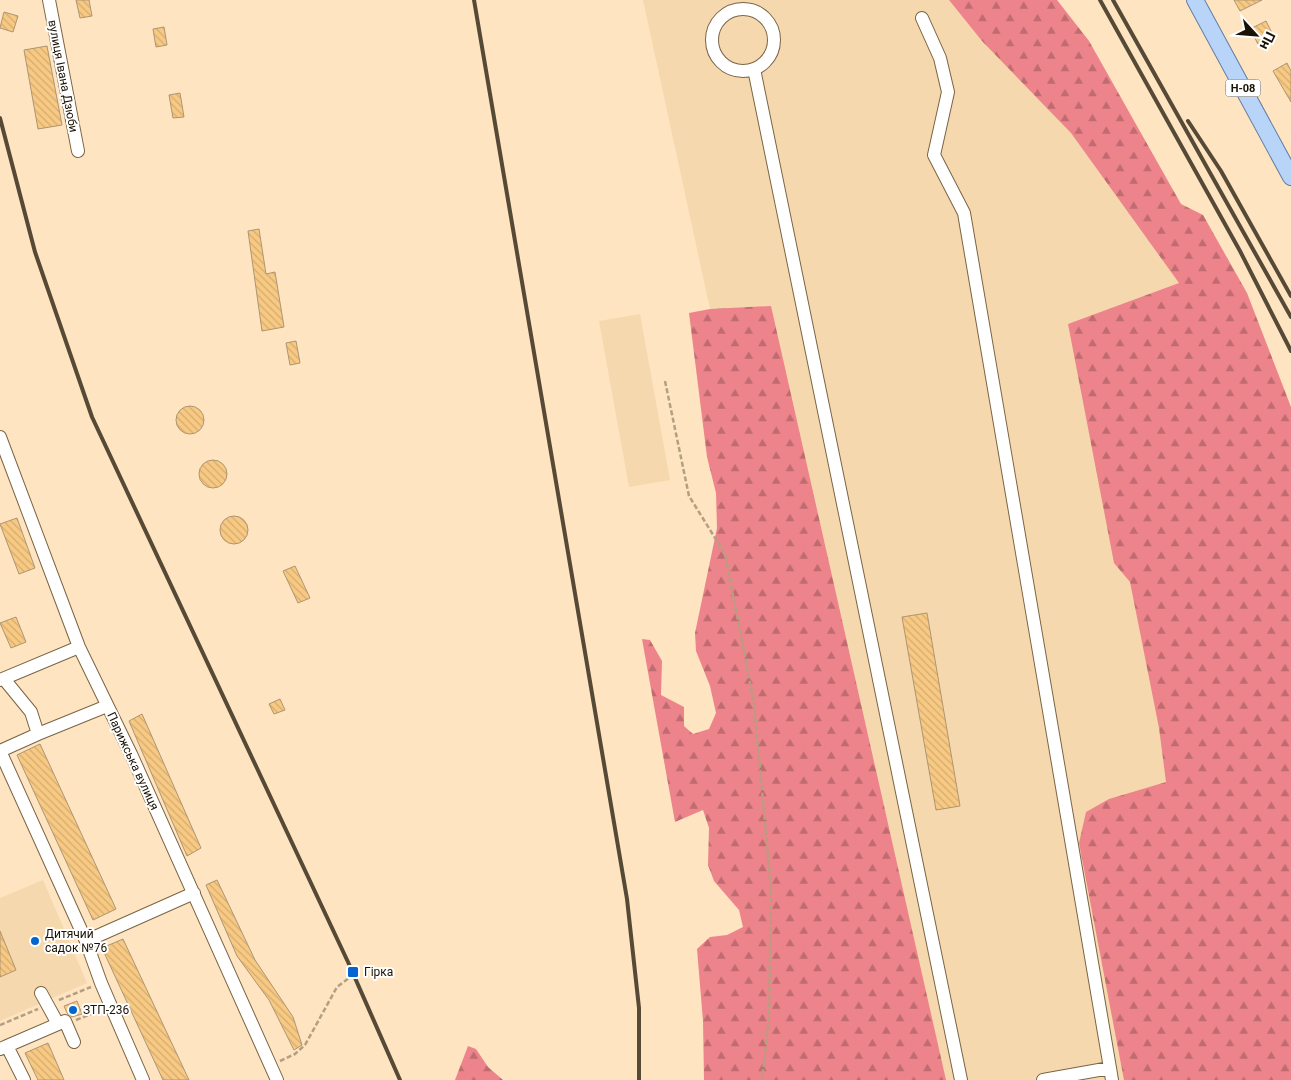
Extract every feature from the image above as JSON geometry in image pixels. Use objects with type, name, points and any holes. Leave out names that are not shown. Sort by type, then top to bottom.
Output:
[{"type":"main road","name":"Н-08","points":[[1195,0],[1291,177]]},
{"type":"street","name":"вулиця Івана Дзюби","points":[[48,0],[78,151]]},
{"type":"street","points":[[741,9],[754,11],[764,18],[772,28],[774,41],[771,52],[764,62],[754,69],[743,71],[731,69],[721,62],[714,52],[712,41],[714,29],[720,19],[730,12],[741,9]]},
{"type":"street","points":[[922,18],[940,58],[948,92],[934,154],[964,213],[1111,1074],[1042,1080]]},
{"type":"street","points":[[754,69],[961,1080]]},
{"type":"street","name":"Парижська вулиця","points":[[0,437],[79,647],[194,894],[272,1065],[277,1080]]},
{"type":"street","points":[[38,734],[31,712],[2,680],[79,647]]},
{"type":"street","points":[[107,706],[0,751],[86,940],[111,1007],[143,1080]]},
{"type":"street","points":[[86,940],[194,894]]},
{"type":"street","points":[[41,993],[74,1042]]},
{"type":"street","points":[[24,1080],[4,1048],[61,1023]]},
{"type":"path","points":[[665,381],[689,496],[725,554],[754,704],[771,888],[769,1017],[762,1080]]},
{"type":"path","points":[[272,1065],[294,1054],[305,1045],[332,993],[348,978]]},
{"type":"path","points":[[61,1023],[73,1021],[111,1007]]},
{"type":"shaded area","points":[[643,0],[1057,0],[1089,41],[1291,429],[1291,1080],[865,1080],[710,309]]},
{"type":"shaded area","points":[[640,314],[670,480],[629,487],[599,321]]},
{"type":"shaded area","name":"Дитячий садок №76","points":[[43,880],[87,983],[0,1021],[0,898]]},
{"type":"green space","points":[[949,0],[1057,0],[1089,41],[1181,204],[1203,215],[1247,293],[1291,407],[1291,1080],[1124,1080],[1079,843],[1086,812],[1109,799],[1166,782],[1159,728],[1130,582],[1114,563],[1068,324],[1179,283],[1071,133],[982,41]]},
{"type":"green space","points":[[771,306],[946,1080],[704,1080],[703,1021],[697,949],[710,937],[727,935],[743,927],[739,910],[714,881],[708,865],[709,828],[703,810],[675,822],[642,639],[650,640],[662,661],[661,695],[684,707],[684,726],[693,734],[709,729],[716,713],[710,686],[696,651],[695,633],[717,528],[716,493],[707,457],[689,313],[710,309]]},
{"type":"green space","points":[[468,1046],[476,1049],[488,1067],[503,1080],[455,1080]]},
{"type":"building","points":[[76,0],[89,0],[92,16],[80,18]]},
{"type":"building","points":[[1234,0],[1262,0],[1240,11]]},
{"type":"building","points":[[4,12],[18,16],[13,32],[0,28]]},
{"type":"building","points":[[1266,21],[1274,37],[1258,44],[1250,29]]},
{"type":"building","points":[[164,27],[167,45],[156,47],[153,29]]},
{"type":"building","points":[[47,46],[62,125],[38,129],[24,50]]},
{"type":"building","points":[[1287,63],[1291,71],[1291,102],[1273,71]]},
{"type":"building","points":[[180,93],[184,117],[173,118],[169,95]]},
{"type":"building","points":[[259,229],[266,274],[275,272],[284,327],[262,331],[248,231]]},
{"type":"building","points":[[296,341],[300,363],[290,365],[286,343]]},
{"type":"building","points":[[190,406],[200,410],[204,420],[200,430],[190,434],[180,430],[176,420],[180,410]]},
{"type":"building","points":[[213,460],[223,464],[227,474],[223,484],[213,488],[203,484],[199,474],[203,464]]},
{"type":"building","points":[[234,516],[244,520],[248,530],[244,540],[234,544],[224,540],[220,530],[224,520]]},
{"type":"building","points":[[17,518],[35,568],[19,574],[0,524]]},
{"type":"building","points":[[295,566],[310,598],[298,603],[283,571]]},
{"type":"building","points":[[927,613],[960,806],[936,810],[902,617]]},
{"type":"building","points":[[16,617],[26,642],[11,648],[0,623]]},
{"type":"building","points":[[280,699],[285,710],[274,714],[269,704]]},
{"type":"building","points":[[142,714],[201,848],[187,856],[129,721]]},
{"type":"building","points":[[40,744],[116,909],[93,920],[17,755]]},
{"type":"building","points":[[217,880],[255,960],[293,1017],[302,1045],[294,1050],[269,1000],[237,956],[206,885]]},
{"type":"building","points":[[0,931],[16,970],[0,977]]},
{"type":"building","points":[[123,939],[189,1080],[163,1080],[102,948]]},
{"type":"building","name":"ЗТП-236","points":[[77,1001],[82,1014],[72,1017],[67,1013],[64,1006]]},
{"type":"building","points":[[48,1043],[64,1080],[38,1080],[25,1053]]},
{"type":"railway","points":[[474,0],[627,899],[639,1008],[639,1080]]},
{"type":"railway","points":[[1100,0],[1240,251],[1291,351]]},
{"type":"railway","points":[[1113,0],[1291,317]]},
{"type":"railway","points":[[0,118],[35,252],[92,417],[348,962],[400,1080]]},
{"type":"railway","points":[[1188,121],[1221,171],[1291,296]]},
{"type":"place","name":"Дитячий садок №76","points":[[35,941]]},
{"type":"place","name":"Гірка","points":[[353,972]]},
{"type":"place","name":"ЗТП-236","points":[[73,1010]]}]
